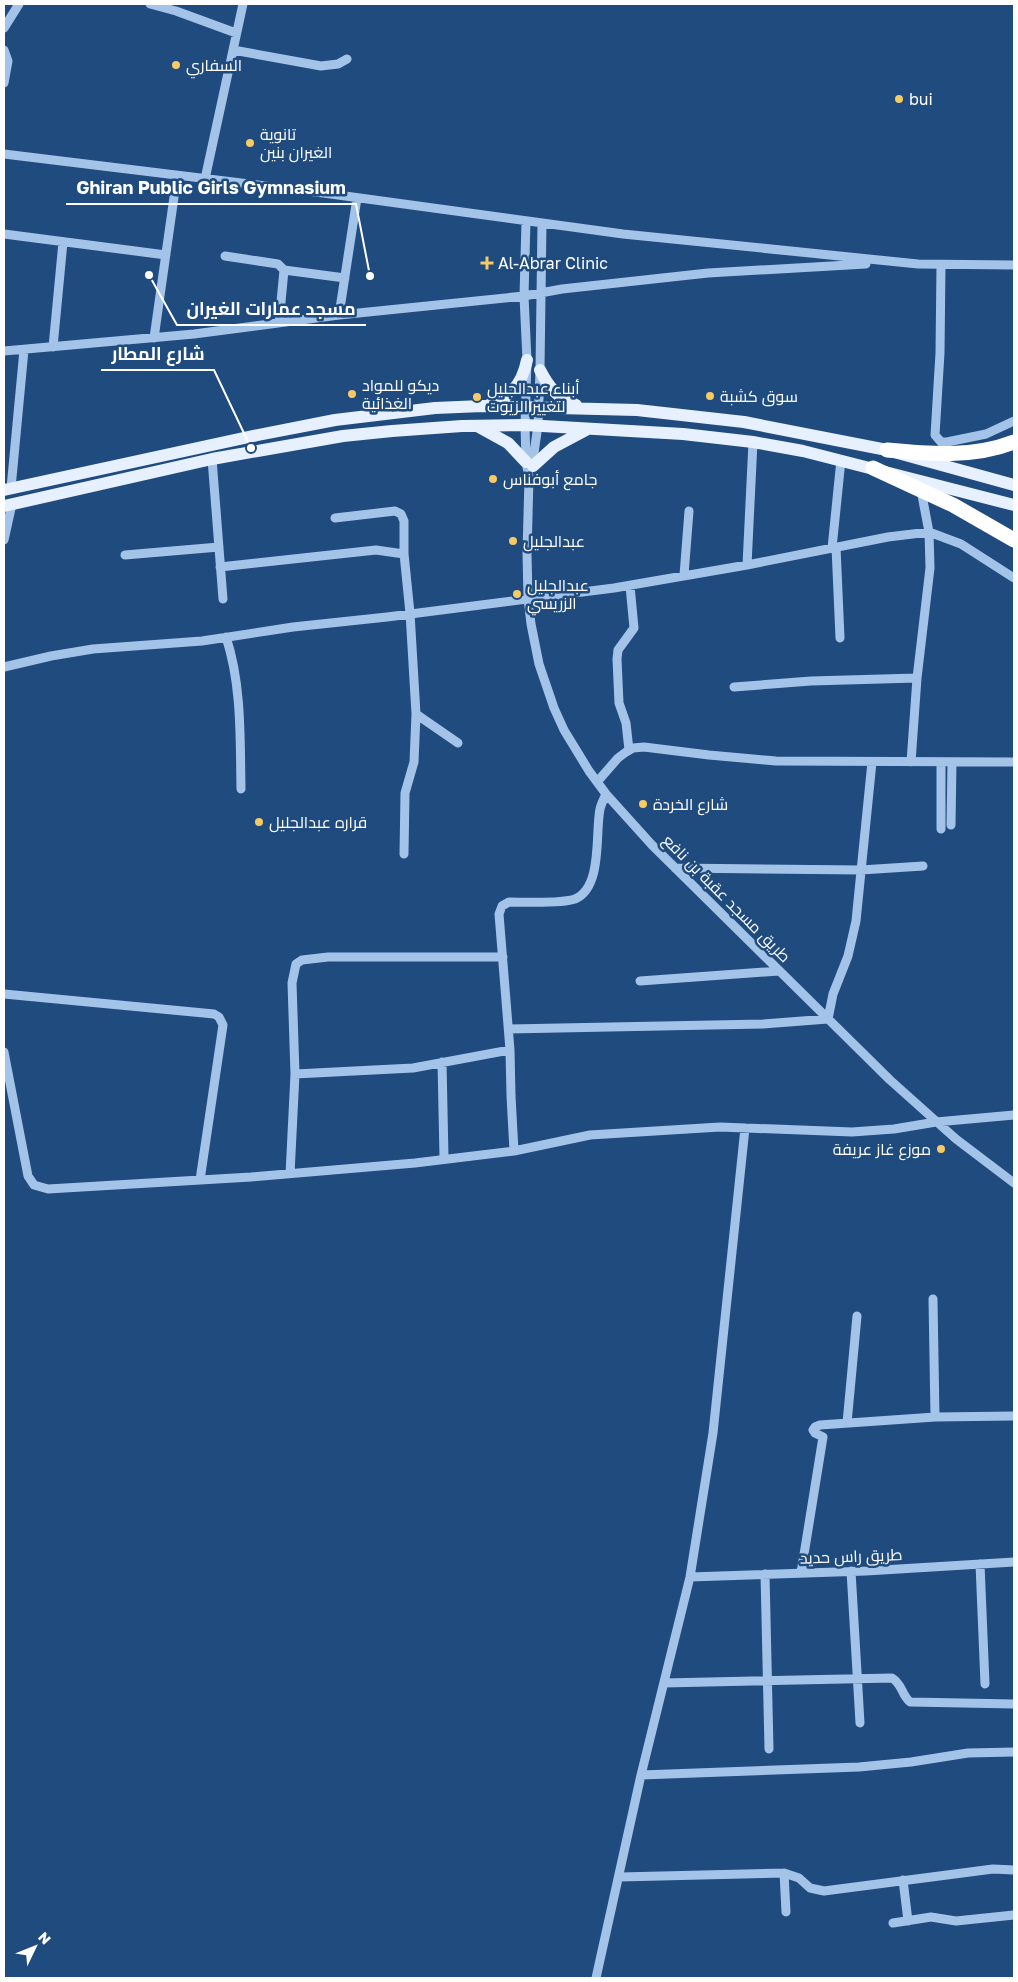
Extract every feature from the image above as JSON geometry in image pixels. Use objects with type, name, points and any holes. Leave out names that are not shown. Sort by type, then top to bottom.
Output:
[{"type":"highway","points":[[887,450],[942,455],[974,453],[1014,442]]},
{"type":"highway","points":[[873,468],[977,518],[1014,540]]},
{"type":"main road","points":[[482,406],[501,400],[516,387],[522,379],[527,360]]},
{"type":"main road","points":[[540,370],[545,381],[562,399],[586,408]]},
{"type":"main road","points":[[7,489],[335,420],[435,408],[482,406],[637,410],[744,422],[887,450],[1014,484]]},
{"type":"main road","points":[[8,505],[212,459],[343,436],[392,430],[531,425],[683,434],[753,442],[841,460],[1014,505]]},
{"type":"main road","points":[[477,426],[493,433],[508,443],[529,468],[546,452],[562,441],[588,429]]},
{"type":"street","points":[[4,25],[19,4]]},
{"type":"street","points":[[150,4],[176,11],[236,33]]},
{"type":"street","points":[[205,179],[243,4]]},
{"type":"street","points":[[4,50],[8,61],[4,83]]},
{"type":"street","points":[[233,50],[321,66],[338,64],[347,59]]},
{"type":"street","points":[[4,154],[357,198],[631,235],[918,264]]},
{"type":"street","points":[[154,338],[177,176]]},
{"type":"street","points":[[339,315],[357,198]]},
{"type":"street","points":[[526,221],[524,296],[527,360],[532,407]]},
{"type":"street","points":[[532,407],[540,370],[542,223]]},
{"type":"street","points":[[4,234],[166,255]]},
{"type":"street","points":[[53,347],[62,242]]},
{"type":"street","points":[[225,256],[278,264],[284,270],[345,278]]},
{"type":"street","points":[[4,351],[194,334],[339,315],[524,296],[726,272],[844,264],[1014,265]]},
{"type":"street","points":[[941,265],[940,353],[935,435],[941,442],[947,442],[986,434],[1014,421]]},
{"type":"street","points":[[279,323],[284,270]]},
{"type":"street","points":[[7,489],[24,350]]},
{"type":"street","name":"طريق مسجد عقبة بن نافع","points":[[532,407],[527,554],[528,598],[537,655],[554,708],[577,752],[606,794],[675,868],[779,971],[936,1122],[1014,1184]]},
{"type":"street","points":[[747,565],[753,442]]},
{"type":"street","points":[[212,459],[223,598]]},
{"type":"street","points":[[840,638],[834,547],[841,460]]},
{"type":"street","points":[[911,762],[917,678],[930,568],[929,532],[921,490]]},
{"type":"street","points":[[4,540],[8,505]]},
{"type":"street","points":[[684,575],[689,511]]},
{"type":"street","points":[[335,518],[398,512],[404,521],[404,554],[410,613],[416,714],[414,762],[405,793],[404,854]]},
{"type":"street","points":[[4,667],[51,656],[94,649],[226,637],[293,627],[630,586],[888,537],[929,532],[961,544],[1014,578]]},
{"type":"street","points":[[125,556],[219,547]]},
{"type":"street","points":[[220,566],[376,550],[404,554]]},
{"type":"street","points":[[629,750],[626,723],[619,704],[617,659],[618,650],[634,628],[630,586]]},
{"type":"street","points":[[226,637],[233,659],[238,701],[241,789]]},
{"type":"street","points":[[734,687],[810,681],[917,678]]},
{"type":"street","points":[[416,714],[458,743]]},
{"type":"street","points":[[597,782],[618,758],[629,750],[644,747],[776,761],[1014,762]]},
{"type":"street","points":[[509,1029],[763,1024],[828,1019],[833,994],[848,956],[856,922],[872,762]]},
{"type":"street","points":[[941,762],[941,829]]},
{"type":"street","points":[[951,825],[952,762]]},
{"type":"street","points":[[514,1151],[509,1029],[499,914],[502,906],[509,902],[568,900],[581,895],[588,888],[592,879],[597,852],[600,807],[606,794]]},
{"type":"street","points":[[675,868],[861,870],[923,866]]},
{"type":"street","points":[[290,1174],[295,1074],[292,983],[296,964],[302,960],[328,956],[503,957]]},
{"type":"street","points":[[640,981],[779,971]]},
{"type":"street","points":[[4,994],[214,1014],[219,1017],[223,1024],[200,1180]]},
{"type":"street","points":[[295,1074],[413,1068],[510,1050]]},
{"type":"street","points":[[4,1052],[28,1176],[34,1185],[48,1190],[290,1174],[415,1163],[514,1151],[590,1135],[680,1129],[745,1128],[836,1132],[894,1129],[936,1122],[1014,1115]]},
{"type":"street","points":[[442,1062],[444,1158]]},
{"type":"street","points":[[596,1978],[620,1877],[641,1775],[690,1577],[713,1433],[745,1128]]},
{"type":"street","points":[[933,1299],[935,1417]]},
{"type":"street","points":[[848,1423],[857,1316]]},
{"type":"street","points":[[801,1573],[823,1437],[815,1433],[815,1427],[820,1425],[935,1417],[1014,1416]]},
{"type":"street","name":"طريق راس حديد","points":[[690,1577],[1014,1562]]},
{"type":"street","points":[[980,1564],[985,1684]]},
{"type":"street","points":[[851,1571],[860,1723]]},
{"type":"street","points":[[765,1574],[769,1749]]},
{"type":"street","points":[[664,1683],[892,1678],[899,1682],[906,1698],[910,1702],[1014,1704]]},
{"type":"street","points":[[641,1775],[859,1767],[911,1762],[968,1753],[1014,1752]]},
{"type":"street","points":[[620,1877],[784,1873],[799,1878],[810,1888],[824,1891],[992,1869],[1014,1870]]},
{"type":"street","points":[[784,1873],[786,1912]]},
{"type":"street","points":[[902,1880],[908,1920]]},
{"type":"street","points":[[892,1923],[931,1918],[956,1920],[1014,1915]]},
{"type":"place","name":"السفاري","points":[[176,65]]},
{"type":"place","name":"bui","points":[[899,99]]},
{"type":"place","name":"تانوية الغيران بنين","points":[[250,143]]},
{"type":"place","name":"Al-Abrar Clinic","points":[[487,263]]},
{"type":"place","name":"مسجد عمارات الغيران","points":[[149,275]]},
{"type":"place","name":"Ghiran Public Girls Gymnasium","points":[[370,276]]},
{"type":"place","name":"ديكو للمواد الغذائية","points":[[352,394]]},
{"type":"place","name":"سوق كشبة","points":[[710,396]]},
{"type":"place","name":"أبناء عبدالجليل لتغيير الزيوت","points":[[477,397]]},
{"type":"place","name":"شارع المطار","points":[[251,448]]},
{"type":"place","name":"جامع أبوفناس","points":[[493,479]]},
{"type":"place","name":"عبدالجليل","points":[[513,541]]},
{"type":"place","name":"عبدالجليل الزريسي","points":[[517,594]]},
{"type":"place","name":"شارع الخردة","points":[[643,804]]},
{"type":"place","name":"قراره عبدالجليل","points":[[259,822]]},
{"type":"place","name":"موزع غاز عريفة","points":[[941,1149]]}]
